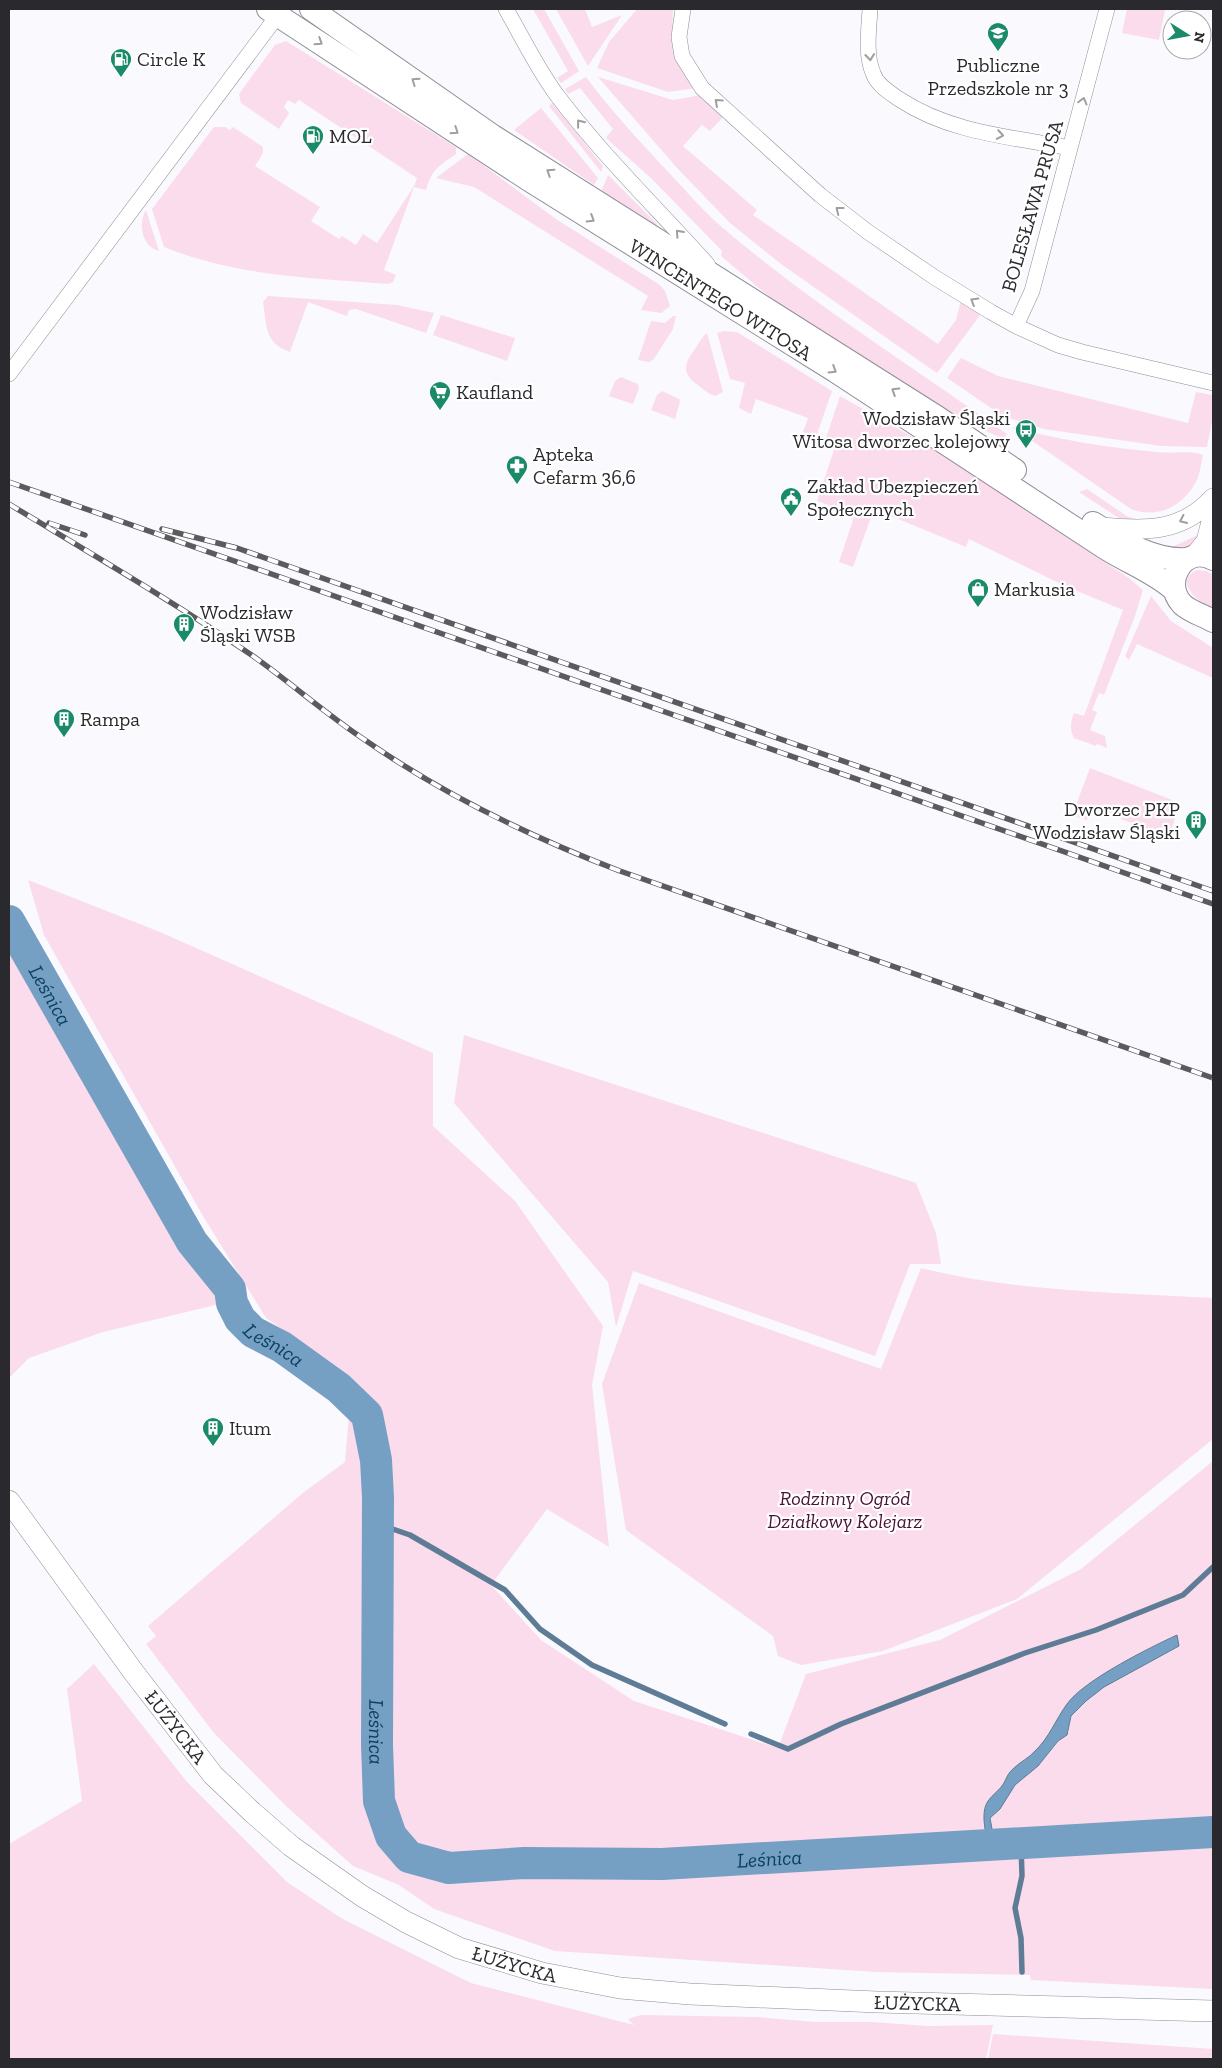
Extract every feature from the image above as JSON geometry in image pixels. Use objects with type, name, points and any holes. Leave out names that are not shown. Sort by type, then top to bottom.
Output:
[{"type":"main road","name":"WINCENTEGO WITOSA","points":[[311,9],[493,136],[937,417],[1100,527],[1140,550],[1166,559],[1198,558]]},
{"type":"main road","name":"WINCENTEGO WITOSA","points":[[273,12],[529,180],[835,370],[1105,548],[1164,581],[1173,589],[1182,605],[1213,620]]},
{"type":"main road","points":[[1173,589],[1176,571],[1198,558]]},
{"type":"main road","name":"ŁUŻYCKA","points":[[9,1503],[135,1674],[214,1775],[252,1812],[307,1857],[362,1896],[398,1918],[459,1948],[542,1973],[620,1988],[690,1994],[858,2001],[1213,2011]]},
{"type":"street","points":[[506,9],[555,92],[611,161],[724,282]]},
{"type":"street","points":[[683,9],[679,37],[682,56],[702,88],[820,195],[868,232],[934,277],[1016,326],[1058,345],[1213,383]]},
{"type":"street","points":[[870,9],[869,48],[873,74],[880,85],[891,94],[929,115],[956,126],[1070,148]]},
{"type":"street","name":"BOLESŁAWA PRUSA","points":[[1016,326],[1032,291],[1107,9]]},
{"type":"street","points":[[9,374],[273,12]]},
{"type":"street","points":[[1100,527],[1146,530],[1169,527],[1196,513],[1213,498]]},
{"type":"street","points":[[1198,558],[1206,541],[1213,514]]},
{"type":"green space","points":[[533,9],[544,9],[579,71],[561,83],[557,78],[568,71]]},
{"type":"green space","points":[[556,9],[585,9],[592,27],[622,15],[588,66]]},
{"type":"green space","points":[[637,9],[673,9],[672,38],[697,88],[668,92],[597,68],[609,42]]},
{"type":"green space","points":[[1127,9],[1165,10],[1162,10],[1159,40],[1122,33]]},
{"type":"green space","points":[[286,41],[456,147],[456,154],[437,169],[431,177],[426,190],[414,187],[384,270],[396,275],[393,282],[388,284],[331,280],[246,270],[191,257],[164,247],[152,209],[214,127],[225,127],[230,130],[233,127],[263,147],[263,153],[255,166],[320,207],[311,221],[339,239],[342,236],[356,245],[363,234],[377,243],[414,186],[417,178],[299,100],[295,104],[288,100],[284,107],[289,113],[279,129],[241,103],[239,94],[275,45]]},
{"type":"green space","points":[[586,77],[639,141],[723,228],[827,309],[1007,434],[1004,440],[941,408],[790,314],[721,256],[722,251],[652,179],[606,138],[613,129],[580,88],[568,94],[565,89]]},
{"type":"green space","points":[[598,77],[673,100],[701,95],[725,115],[710,131],[702,125],[683,146],[757,210],[753,215],[938,344],[956,320],[961,300],[981,314],[937,373],[781,264],[730,223],[678,169]]},
{"type":"green space","points":[[552,103],[603,166],[601,172],[549,106]]},
{"type":"green space","points":[[541,108],[598,178],[594,185],[514,130]]},
{"type":"green space","points":[[468,154],[556,219],[660,285],[665,291],[670,306],[661,313],[641,310],[648,296],[474,187],[436,178]]},
{"type":"green space","points":[[608,175],[657,224],[655,229],[600,194]]},
{"type":"green space","points":[[146,210],[159,251],[148,245],[143,233],[142,221]]},
{"type":"green space","points":[[268,296],[397,305],[434,313],[426,333],[356,309],[349,310],[347,316],[308,302],[290,352],[275,344],[268,333],[263,302]]},
{"type":"green space","points":[[441,315],[515,338],[507,361],[433,335]]},
{"type":"green space","points":[[673,316],[676,316],[673,329],[654,359],[649,362],[638,360],[651,321],[665,323]]},
{"type":"green space","points":[[724,331],[737,332],[832,391],[816,437],[803,432],[808,418],[756,399],[751,414],[739,408],[745,383],[730,379],[717,333]]},
{"type":"green space","points":[[707,333],[723,392],[715,396],[693,381],[686,368],[691,354]]},
{"type":"green space","points":[[961,358],[998,376],[1188,423],[1196,392],[1213,395],[1213,416],[1207,447],[1161,446],[1044,429],[1003,416],[947,378]]},
{"type":"green space","points":[[621,377],[638,384],[639,388],[633,404],[609,396],[615,381]]},
{"type":"green space","points":[[662,391],[679,399],[680,402],[675,419],[651,410],[657,395]]},
{"type":"green space","points":[[840,396],[932,448],[1129,578],[1143,590],[1135,616],[1104,695],[1099,693],[1092,710],[1097,712],[1090,730],[1105,736],[1107,748],[1074,738],[1071,723],[1074,713],[1084,716],[1123,610],[1065,586],[969,539],[966,547],[874,509],[853,567],[839,562],[855,514],[817,501],[836,444],[825,441]]},
{"type":"green space","points":[[1012,427],[1066,440],[1102,446],[1203,455],[1196,482],[1184,498],[1168,509],[1151,513],[1141,512],[1131,509]]},
{"type":"green space","points":[[1087,489],[1128,517],[1141,520],[1164,517],[1165,520],[1128,521],[1117,517],[1079,492]]},
{"type":"green space","points":[[1200,534],[1189,549],[1163,551]]},
{"type":"green space","points":[[1197,570],[1213,574],[1213,611],[1196,598],[1187,586],[1187,580],[1190,575]]},
{"type":"green space","points":[[1151,596],[1171,621],[1213,648],[1213,678],[1137,644],[1129,660],[1125,656]]},
{"type":"green space","points":[[1090,768],[1180,803],[1169,837],[1092,808],[1087,820],[1072,815]]},
{"type":"green space","points":[[28,880],[160,932],[433,1053],[433,1126],[515,1201],[603,1326],[592,1385],[609,1547],[547,1509],[491,1585],[541,1640],[634,1701],[778,1748],[806,1674],[940,1640],[1081,1569],[1213,1461],[1213,1989],[1031,1980],[1030,1975],[876,1972],[555,1951],[434,1909],[399,1885],[353,1866],[286,1806],[214,1733],[146,1644],[156,1636],[148,1626],[304,1492],[345,1462],[352,1378],[293,1337],[288,1351],[286,1349],[288,1333],[266,1318],[203,1216],[44,935]]},
{"type":"green space","points":[[9,942],[194,1262],[224,1303],[103,1332],[29,1358],[9,1378]]},
{"type":"green space","points":[[464,1035],[916,1183],[936,1233],[941,1264],[910,1264],[875,1356],[633,1271],[616,1327],[608,1282],[454,1103]]},
{"type":"green space","name":"Rodzinny Ogród Działkowy Kolejarz","points":[[921,1268],[993,1282],[1066,1290],[1213,1298],[1213,1439],[1017,1599],[883,1651],[801,1665],[778,1656],[773,1636],[626,1530],[602,1384],[639,1283],[881,1369]]},
{"type":"green space","points":[[94,1664],[187,1782],[287,1882],[341,1918],[471,1983],[634,2025],[628,2019],[641,2015],[757,2017],[815,2022],[872,2022],[927,2026],[993,2025],[986,2059],[9,2059],[9,1844],[82,1801],[67,1689]]},
{"type":"green space","points":[[993,2034],[1213,2049],[1213,2059],[988,2059]]},
{"type":"water","points":[[1177,1635],[1179,1646],[1104,1687],[1071,1716],[1067,1735],[1058,1741],[1038,1766],[1015,1785],[1000,1809],[990,1818],[995,1845],[988,1846],[984,1811],[988,1801],[1002,1786],[1012,1770],[1040,1746],[1067,1704],[1075,1695],[1102,1675],[1134,1656]]},
{"type":"waterway","name":"Leśnica","points":[[9,921],[192,1242],[230,1289],[232,1303],[240,1319],[253,1332],[282,1347],[339,1388],[367,1415],[376,1460],[378,1497],[377,1745],[379,1801],[391,1836],[409,1857],[449,1868],[524,1863],[662,1864],[1213,1832]]},
{"type":"waterway","points":[[378,1524],[410,1535],[505,1590],[540,1629],[592,1665],[725,1724]]},
{"type":"waterway","points":[[751,1734],[788,1749],[841,1724],[1025,1653],[1096,1630],[1183,1595],[1213,1567]]},
{"type":"waterway","points":[[1021,1844],[1022,1876],[1015,1908],[1021,1938],[1022,1972]]},
{"type":"railway","points":[[9,482],[1213,904]]},
{"type":"railway","points":[[9,504],[193,616],[253,656],[322,709],[395,760],[457,797],[521,829],[620,871],[1213,1078]]},
{"type":"railway","points":[[49,523],[85,535]]},
{"type":"railway","points":[[162,529],[237,548],[1213,891]]},
{"type":"place","name":"Publiczne Przedszkole nr 3","points":[[998,52]]},
{"type":"place","name":"Circle K","points":[[121,78]]},
{"type":"place","name":"MOL","points":[[313,155]]},
{"type":"place","name":"Kaufland","points":[[440,411]]},
{"type":"place","name":"Wodzisław Śląski Witosa dworzec kolejowy","points":[[1026,449]]},
{"type":"place","name":"Apteka Cefarm 36,6","points":[[517,485]]},
{"type":"place","name":"Zakład Ubezpieczeń Społecznych","points":[[791,517]]},
{"type":"place","name":"Markusia","points":[[978,608]]},
{"type":"place","name":"Wodzisław Śląski WSB","points":[[184,643]]},
{"type":"place","name":"Rampa","points":[[64,738]]},
{"type":"place","name":"Dworzec PKP Wodzisław Śląski","points":[[1196,840]]},
{"type":"place","name":"Itum","points":[[213,1447]]}]
